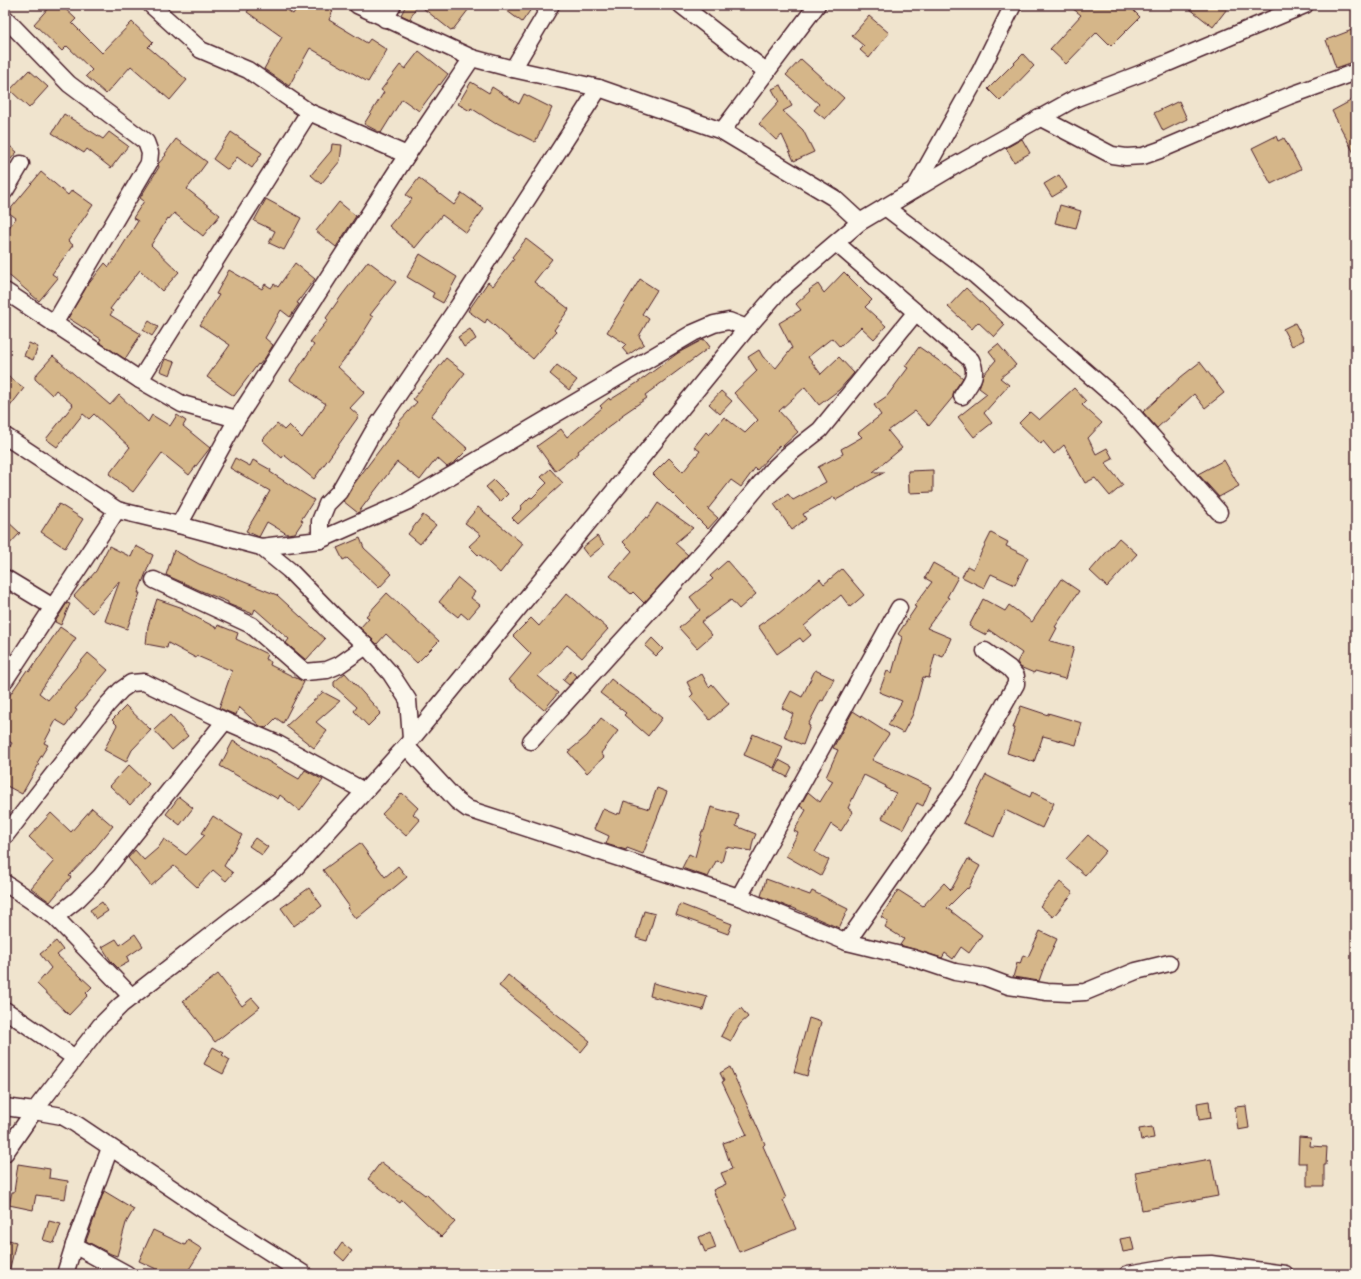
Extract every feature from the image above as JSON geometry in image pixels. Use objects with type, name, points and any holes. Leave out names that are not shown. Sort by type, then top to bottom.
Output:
[{"type":"street","points":[[151,5],[201,50],[248,70],[309,112],[407,155]]},
{"type":"street","points":[[357,5],[472,58],[513,69],[599,88],[722,131],[834,198],[860,222]]},
{"type":"street","points":[[385,19],[393,5]]},
{"type":"street","points":[[513,69],[551,5]]},
{"type":"street","points":[[681,5],[767,72]]},
{"type":"street","points":[[722,131],[817,5]]},
{"type":"street","points":[[914,190],[980,72],[1013,5]]},
{"type":"street","points":[[5,1153],[34,1111],[100,1026],[132,997],[295,868],[408,743],[747,328],[779,291],[860,222],[1039,117],[1074,99],[1168,63],[1305,5]]},
{"type":"street","points":[[5,18],[69,84],[146,142],[150,153],[149,163],[54,324]]},
{"type":"street","points":[[180,525],[237,418],[407,155],[472,58]]},
{"type":"street","points":[[1039,117],[1112,155],[1126,157],[1143,156],[1289,96],[1356,72]]},
{"type":"street","points":[[320,540],[320,521],[327,504],[339,492],[373,432],[459,306],[599,88]]},
{"type":"street","points":[[140,380],[309,112]]},
{"type":"street","points":[[5,191],[21,164]]},
{"type":"street","points":[[885,207],[976,276],[1125,406],[1219,512]]},
{"type":"street","points":[[836,243],[971,360],[975,368],[974,377],[962,396]]},
{"type":"street","points":[[5,292],[140,380],[182,404],[237,418]]},
{"type":"street","points":[[531,741],[711,543],[770,472],[788,455],[820,430],[916,312]]},
{"type":"street","points":[[5,436],[117,510],[262,547],[320,540],[408,502],[693,333],[714,324],[729,321],[747,328]]},
{"type":"street","points":[[5,680],[117,510]]},
{"type":"street","points":[[262,547],[288,570],[366,646],[391,674],[408,700],[408,743],[457,801],[468,809],[739,897],[847,942],[913,958],[955,972],[985,977],[1010,986],[1069,994],[1085,992],[1136,971],[1169,963]]},
{"type":"street","points":[[5,578],[53,607]]},
{"type":"street","points":[[154,580],[251,625],[305,672],[327,670],[339,665],[366,646]]},
{"type":"street","points":[[739,897],[899,608]]},
{"type":"street","points":[[847,942],[961,781],[1016,684],[1016,676],[1009,668],[985,652]]},
{"type":"street","points":[[5,836],[108,704],[121,690],[131,683],[144,682],[225,721],[278,744],[364,791]]},
{"type":"street","points":[[56,917],[78,899],[100,877],[225,721]]},
{"type":"street","points":[[5,883],[56,917],[132,997]]},
{"type":"street","points":[[5,1010],[75,1058]]},
{"type":"street","points":[[5,1107],[62,1116],[222,1222],[304,1274]]},
{"type":"street","points":[[65,1274],[110,1148]]},
{"type":"street","points":[[74,1246],[127,1274]]},
{"type":"street","points":[[1128,1274],[1181,1265],[1211,1264],[1285,1274]]},
{"type":"building","points":[[51,5],[61,5],[76,19],[72,23],[102,53],[132,22],[153,42],[148,47],[187,80],[170,100],[131,66],[106,94],[86,76],[92,70],[67,46],[62,51],[34,24]]},
{"type":"building","points":[[252,5],[280,5],[293,14],[299,5],[335,5],[329,20],[367,43],[370,39],[387,50],[368,82],[310,48],[289,86],[264,69],[282,37],[247,12]]},
{"type":"building","points":[[406,5],[417,5],[410,19],[401,15]]},
{"type":"building","points":[[419,5],[472,5],[452,31]]},
{"type":"building","points":[[499,5],[534,5],[522,22]]},
{"type":"building","points":[[1068,5],[1128,5],[1140,17],[1111,46],[1097,32],[1066,64],[1050,49],[1081,15]]},
{"type":"building","points":[[1185,5],[1230,5],[1213,27]]},
{"type":"building","points":[[869,16],[889,33],[869,58],[860,50],[864,46],[852,36]]},
{"type":"building","points":[[1352,30],[1356,42],[1356,61],[1336,68],[1326,40]]},
{"type":"building","points":[[419,51],[448,74],[440,85],[439,84],[419,111],[402,99],[381,133],[364,124],[384,92],[381,90],[400,65],[405,69]]},
{"type":"building","points":[[1023,54],[1034,66],[1000,101],[988,89]]},
{"type":"building","points":[[801,59],[844,98],[825,119],[814,110],[819,104],[786,75]]},
{"type":"building","points":[[29,70],[48,87],[29,108],[10,90]]},
{"type":"building","points":[[471,82],[489,93],[492,87],[519,104],[524,94],[552,108],[535,142],[497,123],[496,124],[471,108],[470,111],[458,104]]},
{"type":"building","points":[[781,85],[792,106],[783,111],[803,130],[814,152],[794,161],[782,135],[776,140],[759,124],[779,102],[772,89]]},
{"type":"building","points":[[1356,98],[1356,157],[1332,111]]},
{"type":"building","points":[[1179,101],[1187,119],[1163,131],[1154,113]]},
{"type":"building","points":[[64,114],[103,139],[109,132],[128,146],[111,168],[87,149],[84,153],[52,133]]},
{"type":"building","points":[[231,132],[262,153],[252,168],[237,157],[228,170],[213,159]]},
{"type":"building","points":[[1276,136],[1278,141],[1284,138],[1301,169],[1271,184],[1252,148]]},
{"type":"building","points":[[176,139],[207,162],[187,189],[220,215],[203,236],[174,213],[169,219],[168,218],[151,245],[179,272],[162,291],[140,270],[110,309],[113,311],[110,315],[141,334],[125,359],[99,342],[101,339],[68,318],[87,286],[105,263],[109,267],[138,221],[133,218],[144,201],[140,198],[159,167],[158,164],[166,155],[165,154]]},
{"type":"building","points":[[1022,139],[1030,153],[1014,162],[1006,148]]},
{"type":"building","points":[[5,142],[17,152],[5,166]]},
{"type":"building","points":[[332,144],[342,145],[340,161],[321,184],[311,175],[331,151]]},
{"type":"building","points":[[41,172],[68,195],[72,190],[93,205],[68,241],[73,245],[52,274],[58,278],[39,301],[5,272],[5,233],[16,218],[8,212]]},
{"type":"building","points":[[1059,175],[1067,188],[1052,197],[1044,184]]},
{"type":"building","points":[[419,178],[454,205],[462,193],[484,209],[466,233],[442,215],[415,248],[389,226],[412,199],[406,195]]},
{"type":"building","points":[[266,199],[301,218],[284,250],[269,243],[275,231],[254,221]]},
{"type":"building","points":[[339,202],[356,216],[336,247],[316,231]]},
{"type":"building","points":[[1060,205],[1081,211],[1076,228],[1055,223]]},
{"type":"building","points":[[526,239],[552,259],[534,282],[569,309],[554,330],[556,332],[533,359],[487,319],[485,323],[468,311],[488,282],[493,286],[514,259],[512,257]]},
{"type":"building","points":[[420,254],[457,277],[443,303],[432,297],[434,293],[407,277]]},
{"type":"building","points":[[368,261],[396,282],[370,315],[373,317],[355,346],[338,367],[365,392],[350,408],[359,416],[314,479],[284,455],[282,458],[262,440],[277,424],[284,430],[289,425],[302,438],[326,404],[290,380],[314,345],[310,342],[328,320],[326,318]]},
{"type":"building","points":[[295,263],[315,279],[297,303],[299,304],[290,317],[281,310],[265,338],[273,345],[265,358],[259,365],[258,364],[234,396],[207,377],[230,345],[200,325],[219,295],[216,294],[229,270],[262,289],[265,284],[271,288],[274,284],[278,287]]},
{"type":"building","points":[[844,272],[872,300],[865,307],[886,326],[874,339],[861,327],[840,347],[832,338],[808,357],[821,374],[839,357],[854,373],[839,390],[819,405],[805,387],[779,411],[798,432],[782,447],[780,445],[757,470],[755,468],[741,487],[731,480],[708,509],[718,518],[708,529],[653,474],[669,458],[683,472],[700,451],[694,447],[706,432],[709,435],[724,417],[745,433],[758,420],[734,393],[757,371],[748,357],[759,350],[763,357],[776,368],[792,348],[779,323],[801,310],[796,304],[810,291],[809,290],[818,284],[824,293]]},
{"type":"building","points":[[640,279],[657,290],[642,314],[649,319],[639,336],[644,344],[628,355],[622,348],[626,344],[607,332]]},
{"type":"building","points":[[966,288],[1005,325],[994,337],[978,322],[972,329],[948,307]]},
{"type":"building","points":[[149,321],[158,327],[152,336],[143,330]]},
{"type":"building","points":[[1295,323],[1304,340],[1292,346],[1283,329]]},
{"type":"building","points":[[470,329],[476,339],[464,347],[458,337]]},
{"type":"building","points":[[704,339],[710,347],[645,395],[647,398],[622,415],[623,416],[578,451],[579,453],[555,471],[537,446],[561,429],[567,437],[602,408],[600,406],[609,398],[610,400],[637,383],[678,353]]},
{"type":"building","points":[[29,343],[38,347],[33,360],[24,356]]},
{"type":"building","points":[[998,344],[1016,365],[1000,378],[1009,385],[984,413],[992,423],[974,437],[958,417],[987,394],[979,388],[983,375],[996,360],[989,351]]},
{"type":"building","points":[[919,347],[945,365],[946,364],[963,378],[954,391],[953,397],[929,426],[915,411],[888,431],[902,448],[873,472],[885,472],[836,500],[834,497],[803,514],[806,519],[792,530],[774,504],[788,494],[793,500],[826,482],[818,467],[843,454],[841,449],[862,437],[858,433],[881,415],[874,405],[887,396],[908,368],[905,366]]},
{"type":"building","points":[[53,356],[110,405],[119,395],[148,422],[152,415],[170,426],[177,415],[186,421],[183,426],[210,448],[189,475],[162,453],[133,492],[109,474],[130,447],[94,414],[89,419],[83,414],[57,447],[46,439],[73,405],[56,390],[52,395],[35,379],[35,376]]},
{"type":"building","points":[[446,358],[465,373],[431,416],[468,449],[455,462],[447,467],[437,458],[420,480],[397,462],[358,513],[343,501],[399,424],[398,423],[417,402],[413,399]]},
{"type":"building","points":[[165,359],[175,362],[170,375],[160,371]]},
{"type":"building","points":[[1200,362],[1224,393],[1205,408],[1194,394],[1157,428],[1143,412],[1181,377]]},
{"type":"building","points":[[557,365],[577,380],[569,390],[550,374]]},
{"type":"building","points":[[5,374],[24,388],[5,413]]},
{"type":"building","points":[[1074,388],[1086,401],[1082,405],[1102,423],[1088,438],[1096,454],[1107,448],[1113,459],[1105,463],[1123,485],[1110,496],[1095,478],[1085,483],[1064,445],[1054,454],[1043,441],[1041,444],[1019,423],[1030,412],[1039,420]]},
{"type":"building","points":[[721,391],[732,401],[720,414],[709,404]]},
{"type":"building","points":[[235,458],[250,466],[253,460],[271,470],[270,472],[314,500],[301,520],[303,521],[295,533],[287,534],[267,522],[259,537],[246,531],[270,491],[230,468]]},
{"type":"building","points":[[1224,460],[1239,486],[1219,497],[1198,474]]},
{"type":"building","points":[[550,469],[563,483],[518,524],[512,518],[530,497],[532,498],[547,483],[541,477]]},
{"type":"building","points":[[933,470],[933,492],[909,493],[908,471]]},
{"type":"building","points":[[494,480],[508,494],[500,502],[486,487]]},
{"type":"building","points":[[658,503],[693,528],[675,543],[688,555],[644,603],[633,592],[631,594],[610,576],[632,551],[623,542],[646,517],[648,518]]},
{"type":"building","points":[[59,504],[83,519],[65,548],[41,532]]},
{"type":"building","points":[[478,507],[523,544],[500,573],[469,546],[481,535],[465,523]]},
{"type":"building","points":[[423,515],[436,525],[420,544],[408,534]]},
{"type":"building","points":[[5,519],[20,533],[5,549]]},
{"type":"building","points":[[991,533],[1008,542],[1006,546],[1028,557],[1015,585],[991,574],[984,588],[962,577],[967,566],[973,569]]},
{"type":"building","points":[[597,536],[604,545],[589,557],[582,548]]},
{"type":"building","points":[[360,538],[364,548],[392,574],[379,588],[347,558],[343,560],[337,548]]},
{"type":"building","points":[[1119,538],[1137,554],[1107,587],[1090,571]]},
{"type":"building","points":[[109,546],[131,557],[136,546],[153,555],[138,593],[140,593],[127,629],[105,621],[120,580],[92,613],[74,596],[96,571]]},
{"type":"building","points":[[174,550],[199,564],[277,595],[325,639],[306,660],[286,643],[289,639],[255,609],[253,614],[166,575]]},
{"type":"building","points":[[727,561],[756,594],[739,609],[731,600],[701,622],[712,635],[697,648],[679,628],[700,610],[690,597],[713,579],[710,576]]},
{"type":"building","points":[[933,563],[958,577],[947,597],[949,598],[927,628],[951,638],[943,657],[935,654],[929,678],[923,677],[913,714],[903,733],[888,725],[902,701],[879,692],[887,671],[892,673],[902,637],[898,634],[916,607],[914,606],[932,582],[925,578]]},
{"type":"building","points":[[842,569],[864,595],[850,607],[841,595],[804,626],[811,635],[803,642],[800,638],[777,654],[758,626],[777,613],[778,614],[820,579],[824,584]]},
{"type":"building","points":[[458,578],[475,592],[471,598],[480,605],[468,619],[461,613],[458,617],[439,602]]},
{"type":"building","points":[[1061,579],[1079,591],[1055,627],[1057,628],[1050,641],[1074,647],[1065,679],[1035,671],[1034,673],[1020,667],[1017,662],[1022,653],[989,630],[986,635],[969,626],[983,599],[1005,611],[1009,605],[1032,622]]},
{"type":"building","points":[[387,593],[439,641],[417,663],[386,634],[377,644],[360,628],[369,618],[366,616]]},
{"type":"building","points":[[567,593],[608,629],[582,658],[567,645],[538,676],[558,693],[544,710],[509,680],[531,654],[513,636],[531,618],[539,626]]},
{"type":"building","points":[[157,599],[183,608],[182,610],[217,628],[218,625],[238,633],[236,639],[267,654],[265,659],[271,662],[270,665],[304,682],[283,723],[276,718],[266,728],[260,726],[239,707],[236,715],[219,708],[232,671],[197,656],[196,658],[168,643],[167,648],[146,644],[148,626]]},
{"type":"building","points":[[67,603],[70,604],[61,625],[55,622]]},
{"type":"building","points":[[60,627],[76,638],[39,693],[48,700],[88,653],[108,670],[75,709],[77,710],[66,726],[56,720],[44,743],[48,745],[37,763],[39,764],[22,794],[5,785],[5,755],[12,743],[5,739],[5,702],[27,670],[29,672]]},
{"type":"building","points":[[652,638],[663,649],[656,656],[645,646]]},
{"type":"building","points":[[815,670],[834,679],[823,701],[821,700],[808,725],[810,726],[803,745],[784,737],[793,714],[782,708],[791,691],[802,697]]},
{"type":"building","points":[[571,671],[577,676],[569,685],[563,680]]},
{"type":"building","points":[[345,673],[381,713],[368,726],[354,711],[357,707],[334,686],[334,682]]},
{"type":"building","points":[[702,674],[709,687],[712,684],[729,704],[710,720],[690,697],[693,694],[687,682]]},
{"type":"building","points":[[611,679],[638,698],[662,718],[648,736],[624,715],[626,713],[600,693]]},
{"type":"building","points":[[323,692],[340,701],[316,722],[327,731],[314,748],[286,726]]},
{"type":"building","points":[[126,706],[151,730],[132,750],[126,762],[104,750],[117,725],[112,720]]},
{"type":"building","points":[[1021,706],[1048,715],[1048,713],[1082,723],[1076,745],[1043,736],[1034,762],[1007,753],[1015,728],[1013,728]]},
{"type":"building","points":[[853,711],[889,734],[872,760],[931,787],[923,806],[917,803],[903,829],[882,818],[896,793],[864,775],[848,808],[853,812],[841,831],[831,824],[815,852],[829,860],[821,876],[786,856],[798,833],[794,831],[806,810],[800,806],[808,792],[820,802],[833,781],[826,777],[838,750],[833,748]]},
{"type":"building","points":[[170,715],[188,736],[172,750],[154,730]]},
{"type":"building","points":[[601,718],[618,731],[601,753],[604,757],[587,773],[568,752],[587,736]]},
{"type":"building","points":[[753,734],[783,747],[774,768],[744,755]]},
{"type":"building","points":[[233,741],[299,779],[305,770],[323,780],[300,811],[280,795],[278,799],[220,766]]},
{"type":"building","points":[[779,760],[792,767],[787,777],[774,770]]},
{"type":"building","points":[[129,765],[149,784],[130,805],[110,786]]},
{"type":"building","points":[[986,775],[1030,797],[1032,792],[1054,803],[1042,828],[1005,810],[994,837],[963,823]]},
{"type":"building","points":[[657,788],[667,792],[643,854],[627,848],[626,850],[606,844],[609,836],[594,829],[603,809],[617,815],[618,813],[620,814],[624,801],[649,809]]},
{"type":"building","points":[[402,793],[418,808],[413,814],[420,820],[406,836],[382,814]]},
{"type":"building","points":[[179,797],[193,808],[180,825],[166,814]]},
{"type":"building","points":[[711,807],[739,815],[736,826],[756,834],[751,851],[726,847],[722,862],[716,861],[708,877],[682,868],[689,854],[695,857],[702,831],[704,831]]},
{"type":"building","points":[[92,808],[113,826],[91,853],[69,876],[71,877],[50,902],[31,888],[54,861],[29,837],[51,813],[71,832]]},
{"type":"building","points":[[213,816],[242,835],[224,866],[233,873],[226,881],[213,870],[197,887],[174,866],[151,886],[128,858],[135,850],[144,860],[158,848],[164,839],[186,855],[205,835],[202,833]]},
{"type":"building","points":[[1088,835],[1106,851],[1085,875],[1066,859]]},
{"type":"building","points":[[255,838],[268,847],[262,855],[249,846]]},
{"type":"building","points":[[360,843],[385,877],[398,866],[407,877],[356,919],[347,908],[349,906],[323,870]]},
{"type":"building","points":[[968,859],[980,866],[968,889],[967,888],[947,908],[982,935],[969,953],[961,947],[953,959],[945,953],[942,958],[900,945],[904,939],[885,927],[888,921],[881,917],[898,890],[923,906],[944,883],[951,890]]},
{"type":"building","points":[[766,879],[810,895],[812,891],[848,909],[839,928],[791,907],[761,896]]},
{"type":"building","points":[[1060,882],[1073,893],[1053,917],[1040,906]]},
{"type":"building","points":[[309,888],[322,906],[294,926],[281,908]]},
{"type":"building","points":[[102,902],[108,911],[96,919],[90,910]]},
{"type":"building","points":[[680,904],[732,924],[728,934],[676,915]]},
{"type":"building","points":[[644,911],[655,914],[647,941],[636,938]]},
{"type":"building","points":[[1040,931],[1057,939],[1039,981],[1013,977],[1017,963],[1020,964],[1023,955],[1028,957]]},
{"type":"building","points":[[135,934],[143,946],[127,957],[129,962],[118,968],[111,961],[102,947],[116,939],[120,945]]},
{"type":"building","points":[[56,941],[63,950],[57,955],[92,987],[86,993],[88,995],[69,1015],[37,984],[51,968],[40,954]]},
{"type":"building","points":[[218,974],[242,1006],[252,998],[260,1007],[215,1042],[183,1001]]},
{"type":"building","points":[[508,975],[590,1041],[581,1052],[499,986]]},
{"type":"building","points":[[653,983],[707,997],[703,1010],[650,996]]},
{"type":"building","points":[[741,1008],[748,1017],[740,1024],[731,1041],[721,1036],[731,1017]]},
{"type":"building","points":[[809,1018],[821,1022],[807,1076],[794,1072]]},
{"type":"building","points":[[213,1047],[224,1053],[222,1055],[230,1060],[223,1074],[204,1064]]},
{"type":"building","points":[[730,1067],[765,1144],[763,1146],[786,1198],[783,1200],[796,1229],[739,1252],[713,1190],[726,1184],[721,1173],[732,1169],[723,1143],[747,1135],[722,1082],[724,1081],[720,1073]]},
{"type":"building","points":[[1209,1101],[1211,1118],[1199,1120],[1197,1103]]},
{"type":"building","points":[[1246,1106],[1249,1128],[1238,1130],[1235,1107]]},
{"type":"building","points":[[1152,1127],[1154,1138],[1141,1140],[1139,1129]]},
{"type":"building","points":[[1299,1137],[1311,1138],[1310,1146],[1327,1147],[1326,1165],[1324,1165],[1324,1186],[1307,1186],[1307,1163],[1298,1163]]},
{"type":"building","points":[[1211,1159],[1218,1196],[1142,1210],[1135,1172]]},
{"type":"building","points":[[381,1162],[425,1195],[426,1194],[455,1222],[441,1237],[402,1200],[400,1203],[368,1179]]},
{"type":"building","points":[[18,1164],[50,1169],[49,1178],[68,1181],[65,1199],[36,1195],[33,1210],[9,1205],[12,1192],[14,1192]]},
{"type":"building","points":[[104,1191],[134,1209],[126,1223],[117,1256],[86,1241]]},
{"type":"building","points":[[49,1221],[61,1224],[54,1243],[43,1240]]},
{"type":"building","points":[[153,1230],[185,1245],[188,1240],[202,1249],[186,1274],[167,1274],[139,1261]]},
{"type":"building","points":[[710,1232],[716,1248],[705,1252],[699,1237]]},
{"type":"building","points":[[1131,1237],[1134,1250],[1123,1252],[1120,1239]]},
{"type":"building","points":[[5,1239],[16,1242],[9,1272],[5,1271]]},
{"type":"building","points":[[342,1243],[352,1251],[344,1261],[335,1253]]}]
